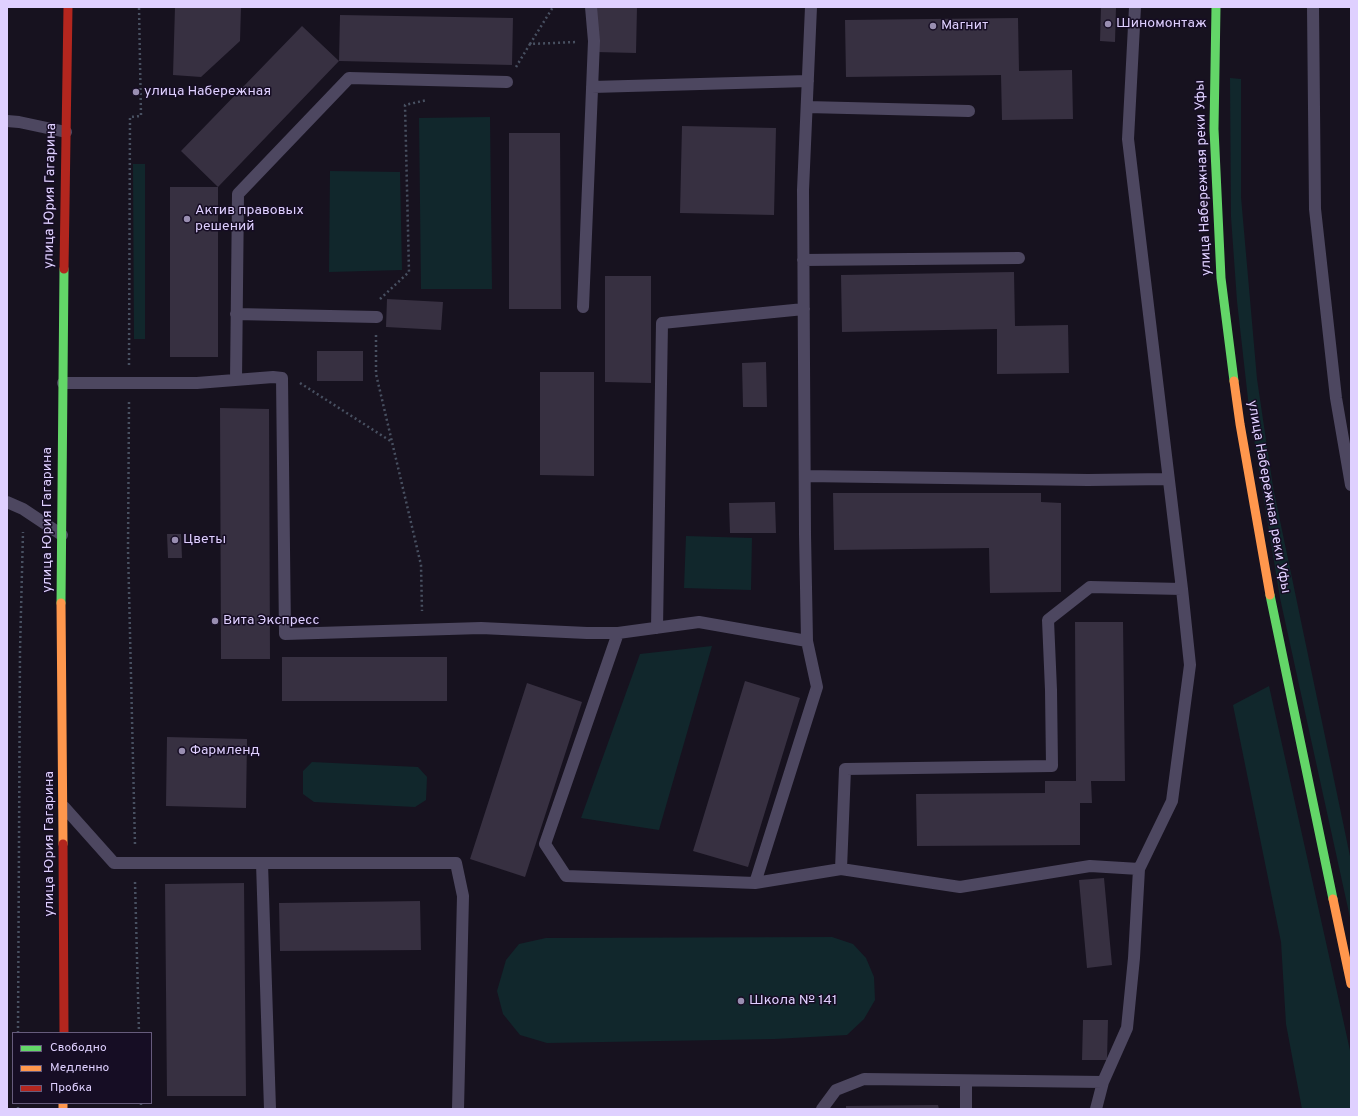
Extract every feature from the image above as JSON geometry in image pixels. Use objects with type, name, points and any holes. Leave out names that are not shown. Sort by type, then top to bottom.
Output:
[{"type":"main road","name":"улица Юрия Гагарина","points":[[64,1032],[64,807],[61,642],[68,7]]},
{"type":"main road","name":"улица Набережная реки Уфы","points":[[1216,7],[1214,129],[1221,278],[1240,424],[1273,613],[1351,984]]},
{"type":"lane","points":[[582,307],[594,41],[591,7]]},
{"type":"lane","points":[[755,883],[817,687],[807,641],[803,260],[803,190],[811,7]]},
{"type":"lane","points":[[1096,1109],[1103,1082],[1127,1028],[1134,958],[1139,869],[1172,801],[1190,665],[1128,139],[1136,7]]},
{"type":"lane","points":[[1313,7],[1314,209],[1336,398],[1351,485]]},
{"type":"lane","points":[[236,380],[238,194],[349,78],[507,82]]},
{"type":"lane","points":[[592,87],[808,81]]},
{"type":"lane","points":[[807,107],[969,111]]},
{"type":"lane","points":[[7,121],[19,122],[66,132]]},
{"type":"lane","points":[[803,260],[1019,258]]},
{"type":"lane","points":[[657,628],[662,323],[804,309]]},
{"type":"lane","points":[[236,314],[376,317]]},
{"type":"lane","points":[[63,383],[197,383],[282,378],[285,634],[481,628],[587,634],[618,633],[700,622],[807,641]]},
{"type":"lane","points":[[805,476],[1088,480],[1168,479]]},
{"type":"lane","points":[[7,502],[23,509],[62,535]]},
{"type":"lane","points":[[841,869],[845,768],[1052,766],[1048,620],[1090,587],[1182,589]]},
{"type":"lane","points":[[618,633],[545,844],[566,876],[755,883],[841,869],[960,887],[1090,866],[1139,869]]},
{"type":"lane","points":[[64,807],[114,863],[456,864],[463,896],[458,1109]]},
{"type":"lane","points":[[262,863],[270,1109]]},
{"type":"lane","points":[[822,1109],[836,1090],[864,1079],[1103,1082]]},
{"type":"lane","points":[[966,1081],[966,1109]]},
{"type":"path","points":[[139,7],[141,116],[130,117],[128,549],[139,1032]]},
{"type":"path","points":[[507,82],[553,7]]},
{"type":"path","points":[[530,44],[594,41]]},
{"type":"path","points":[[423,630],[421,565],[376,374],[376,317],[381,298],[409,272],[405,105],[429,100]]},
{"type":"path","points":[[282,378],[302,383],[392,442]]},
{"type":"path","points":[[18,1032],[20,659],[23,509]]},
{"type":"green space","points":[[1230,78],[1241,79],[1241,197],[1257,379],[1273,487],[1351,861],[1351,922],[1280,598],[1249,408],[1237,301],[1231,217]]},
{"type":"green space","points":[[490,117],[492,289],[421,289],[419,118]]},
{"type":"green space","points":[[133,164],[145,164],[145,339],[134,339]]},
{"type":"green space","points":[[330,171],[400,172],[402,270],[329,272]]},
{"type":"green space","points":[[686,536],[752,538],[751,590],[684,588]]},
{"type":"green space","points":[[712,646],[659,830],[581,818],[640,654]]},
{"type":"green space","points":[[1269,686],[1351,1055],[1351,1109],[1302,1109],[1286,1024],[1281,942],[1233,705]]},
{"type":"green space","points":[[312,762],[418,767],[427,777],[426,800],[415,807],[314,802],[303,794],[303,771]]},
{"type":"green space","points":[[832,937],[853,944],[866,958],[874,977],[875,1000],[864,1019],[847,1035],[775,1039],[547,1043],[520,1035],[503,1014],[497,991],[506,960],[519,944],[546,938]]},
{"type":"building","points":[[175,7],[241,7],[240,41],[201,77],[173,75]]},
{"type":"building","points":[[597,7],[637,7],[636,53],[596,52]]},
{"type":"building","name":"Шиномонтаж","points":[[1101,7],[1116,7],[1115,42],[1100,41]]},
{"type":"building","points":[[340,15],[513,18],[512,65],[339,61]]},
{"type":"building","points":[[1018,18],[1019,71],[1072,70],[1073,119],[1002,120],[1001,75],[846,77],[845,20]]},
{"type":"building","points":[[302,26],[339,61],[218,187],[181,151]]},
{"type":"building","points":[[682,126],[776,128],[774,215],[680,213]]},
{"type":"building","points":[[509,133],[560,133],[561,309],[509,309]]},
{"type":"building","points":[[170,187],[218,187],[218,357],[170,357]]},
{"type":"building","points":[[1014,272],[1015,326],[1068,325],[1069,373],[997,374],[997,329],[842,332],[841,275]]},
{"type":"building","points":[[605,276],[651,276],[651,383],[605,382]]},
{"type":"building","points":[[387,299],[443,302],[441,330],[386,327]]},
{"type":"building","points":[[317,351],[363,351],[363,381],[317,381]]},
{"type":"building","points":[[766,362],[767,407],[743,407],[742,363]]},
{"type":"building","points":[[540,372],[594,372],[594,476],[540,475]]},
{"type":"building","points":[[220,408],[269,409],[270,659],[221,659]]},
{"type":"building","points":[[833,493],[1041,493],[1041,502],[1061,503],[1061,592],[990,593],[989,548],[834,550]]},
{"type":"building","points":[[775,502],[776,533],[730,533],[729,503]]},
{"type":"building","name":"Цветы","points":[[167,534],[181,534],[182,558],[168,558]]},
{"type":"building","points":[[1075,622],[1123,622],[1125,781],[1091,781],[1092,803],[1080,803],[1080,845],[917,846],[916,794],[1045,793],[1045,781],[1076,781]]},
{"type":"building","points":[[282,657],[447,657],[447,701],[282,701]]},
{"type":"building","points":[[745,681],[800,698],[748,867],[693,851]]},
{"type":"building","points":[[527,683],[582,702],[525,877],[470,859]]},
{"type":"building","points":[[167,737],[247,739],[246,808],[166,806]]},
{"type":"building","points":[[1104,878],[1112,965],[1087,968],[1079,880]]},
{"type":"building","points":[[244,883],[246,1096],[167,1096],[165,884]]},
{"type":"building","points":[[420,901],[421,950],[280,951],[279,903]]},
{"type":"building","points":[[1083,1020],[1108,1020],[1107,1060],[1082,1060]]},
{"type":"building","points":[[938,1105],[939,1109],[846,1109],[846,1106]]},
{"type":"traffic: fast","points":[[1216,7],[1214,129],[1221,278],[1234,381]]},
{"type":"traffic: fast","points":[[61,603],[64,269]]},
{"type":"traffic: fast","points":[[1270,595],[1333,899]]},
{"type":"traffic: slow","points":[[1234,381],[1240,424],[1270,595]]},
{"type":"traffic: slow","points":[[61,603],[63,844]]},
{"type":"traffic: slow","points":[[1333,899],[1351,984]]},
{"type":"traffic: slow","points":[[63,1104],[63,1109]]},
{"type":"traffic: jam","points":[[64,269],[68,7]]},
{"type":"traffic: jam","points":[[63,844],[64,1032]]},
{"type":"place","name":"Шиномонтаж","points":[[1108,24]]},
{"type":"place","name":"Магнит","points":[[933,26]]},
{"type":"place","name":"улица Набережная","points":[[136,92]]},
{"type":"place","name":"Актив правовых решений","points":[[187,219]]},
{"type":"place","name":"Цветы","points":[[175,540]]},
{"type":"place","name":"Вита Экспресс","points":[[215,621]]},
{"type":"place","name":"Фармленд","points":[[182,751]]},
{"type":"place","name":"Школа № 141","points":[[741,1001]]}]
